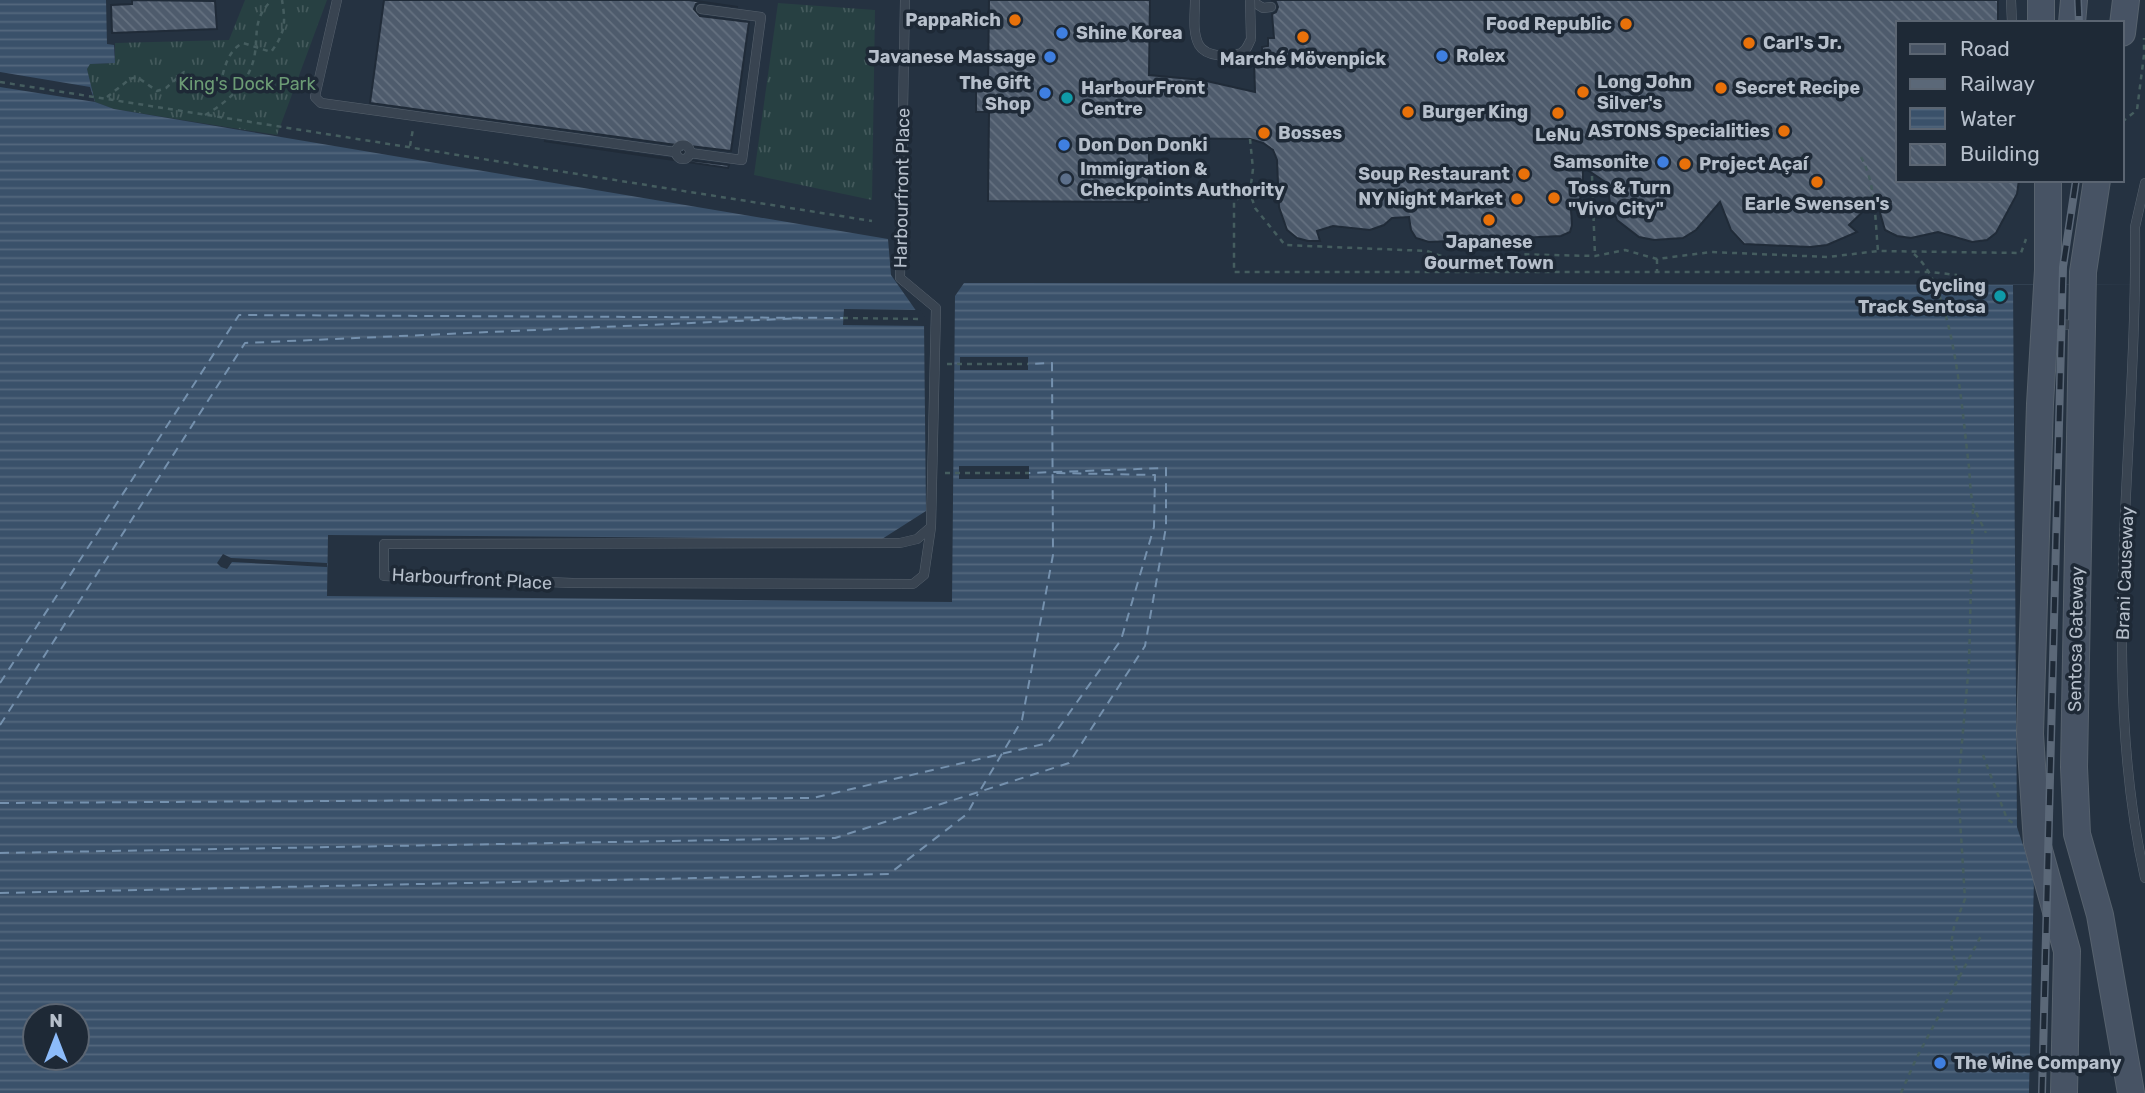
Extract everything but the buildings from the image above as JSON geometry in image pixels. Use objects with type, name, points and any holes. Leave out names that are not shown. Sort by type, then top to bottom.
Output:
[{"type":"main road","points":[[2041,0],[2041,21]]},
{"type":"main road","points":[[2072,21],[2074,0]]},
{"type":"main road","points":[[2126,0],[2133,32]]},
{"type":"main road","points":[[2048,182],[2048,271],[2039,417],[2030,734],[2037,843],[2067,951],[2064,1093]]},
{"type":"main road","name":"Sentosa Gateway","points":[[2097,182],[2083,272],[2074,766],[2076,821],[2077,834],[2100,915],[2131,1093]]},
{"type":"lane","points":[[337,0],[316,92],[321,103],[676,152],[682,159],[690,153],[742,160],[761,17],[701,9]]},
{"type":"lane","name":"Harbourfront Place","points":[[905,0],[900,278],[936,308],[931,527],[924,575],[913,584],[573,583],[384,576],[384,544],[900,543],[917,539],[931,527]]},
{"type":"lane","points":[[1195,0],[1196,39],[1201,49],[1210,54],[1239,54],[1247,49],[1251,39],[1250,0]]},
{"type":"lane","points":[[1250,0],[1263,8],[1271,7]]},
{"type":"lane","points":[[2011,0],[2012,21]]},
{"type":"lane","name":"Brani Causeway","points":[[2145,183],[2135,227],[2122,674],[2126,758],[2145,878]]},
{"type":"lane","points":[[2045,324],[2082,325]]},
{"type":"path","points":[[205,115],[230,98],[247,78],[254,60],[261,12],[272,0]]},
{"type":"path","points":[[106,99],[130,79],[137,77],[157,91],[166,88],[184,72],[209,90],[216,91],[227,60],[236,46],[243,43],[271,52],[283,34],[282,0]]},
{"type":"path","points":[[2124,120],[2137,110],[2144,55],[2133,32]]},
{"type":"path","points":[[0,82],[872,221]]},
{"type":"path","points":[[410,148],[414,122]]},
{"type":"path","points":[[1250,139],[1253,169],[1250,192],[1255,208],[1285,245],[1427,251],[1447,258],[1488,262],[1511,254],[1595,256],[1625,250],[1657,259],[1711,252],[1828,257],[1878,251],[2021,253],[2028,231],[2047,210]]},
{"type":"path","points":[[1861,157],[1867,167],[1872,193],[1878,251]]},
{"type":"path","points":[[1592,176],[1595,256]]},
{"type":"path","points":[[1250,192],[1234,201],[1234,272],[1930,272],[1957,275]]},
{"type":"path","points":[[1913,253],[1925,262],[1937,285],[1948,326],[1960,394],[1973,505],[1969,664],[1958,787],[1965,899],[1954,926],[1951,944],[1959,981]]},
{"type":"path","points":[[1657,259],[1657,273]]},
{"type":"path","points":[[843,318],[934,319]]},
{"type":"path","points":[[947,364],[1028,364]]},
{"type":"path","points":[[945,474],[1029,473]]},
{"type":"path","points":[[1973,505],[1986,533]]},
{"type":"path","points":[[1983,755],[2007,819],[2037,843]]},
{"type":"path","points":[[1901,1093],[1981,936]]},
{"type":"green space","name":"King's Dock Park","points":[[245,0],[327,0],[277,135],[114,109],[95,102],[87,69],[89,64],[115,63],[115,43],[229,40]]},
{"type":"green space","points":[[778,3],[875,10],[872,200],[754,175]]},
{"type":"water","points":[[0,0],[106,0],[107,44],[114,45],[115,63],[90,64],[87,69],[95,102],[114,109],[888,239],[891,275],[924,322],[926,511],[882,539],[328,535],[327,596],[952,602],[955,296],[964,283],[2145,285],[2145,1093],[0,1093]]},
{"type":"pier","points":[[0,72],[90,87],[95,102],[0,87]]},
{"type":"pier","points":[[2013,285],[2145,285],[2145,1093],[2029,1093],[2034,878],[2017,827]]},
{"type":"pier","points":[[844,309],[920,310],[927,320],[927,326],[843,325]]},
{"type":"pier","points":[[960,357],[1028,357],[1028,370],[960,370]]},
{"type":"pier","points":[[959,466],[1029,466],[1029,479],[959,479]]},
{"type":"pier","points":[[223,554],[231,558],[327,563],[327,567],[232,562],[227,569],[217,563]]},
{"type":"ferry route","points":[[0,683],[239,315],[843,318]]},
{"type":"ferry route","points":[[0,725],[245,343],[803,318]]},
{"type":"ferry route","points":[[981,789],[1022,720],[1053,555],[1052,363],[1028,364]]},
{"type":"ferry route","points":[[0,853],[835,838],[1069,763],[1145,646],[1166,527],[1166,468],[1029,473]]},
{"type":"ferry route","points":[[0,803],[813,798],[1048,743],[1121,640],[1154,527],[1155,475],[1054,473]]},
{"type":"ferry route","points":[[0,893],[889,874],[967,814],[978,794]]},
{"type":"railway","points":[[2078,0],[2079,21]]},
{"type":"railway","points":[[2042,1093],[2063,267],[2076,182]]},
{"type":"place","name":"PappaRich","points":[[1015,20]]},
{"type":"place","name":"Food Republic","points":[[1626,24]]},
{"type":"place","name":"Shine Korea","points":[[1062,33]]},
{"type":"place","name":"Marché Mövenpick","points":[[1303,37]]},
{"type":"place","name":"Carl's Jr.","points":[[1749,43]]},
{"type":"place","name":"Rolex","points":[[1442,56]]},
{"type":"place","name":"Javanese Massage","points":[[1050,57]]},
{"type":"place","name":"Secret Recipe","points":[[1721,88]]},
{"type":"place","name":"Long John Silver's","points":[[1583,92]]},
{"type":"place","name":"The Gift Shop","points":[[1045,93]]},
{"type":"place","name":"HarbourFront Centre","points":[[1067,98]]},
{"type":"place","name":"Burger King","points":[[1408,112]]},
{"type":"place","name":"LeNu","points":[[1558,113]]},
{"type":"place","name":"ASTONS Specialities","points":[[1784,131]]},
{"type":"place","name":"Bosses","points":[[1264,133]]},
{"type":"place","name":"Don Don Donki","points":[[1064,145]]},
{"type":"place","name":"Samsonite","points":[[1663,162]]},
{"type":"place","name":"Project Açaí","points":[[1685,164]]},
{"type":"place","name":"Soup Restaurant","points":[[1524,174]]},
{"type":"place","name":"Immigration & Checkpoints Authority","points":[[1066,179]]},
{"type":"place","name":"Earle Swensen's","points":[[1817,182]]},
{"type":"place","name":"Toss & Turn \"Vivo City\"","points":[[1554,198]]},
{"type":"place","name":"NY Night Market","points":[[1517,199]]},
{"type":"place","name":"Japanese Gourmet Town","points":[[1489,220]]},
{"type":"place","name":"Cycling Track Sentosa","points":[[2000,296]]},
{"type":"place","name":"The Wine Company","points":[[1940,1063]]}]
